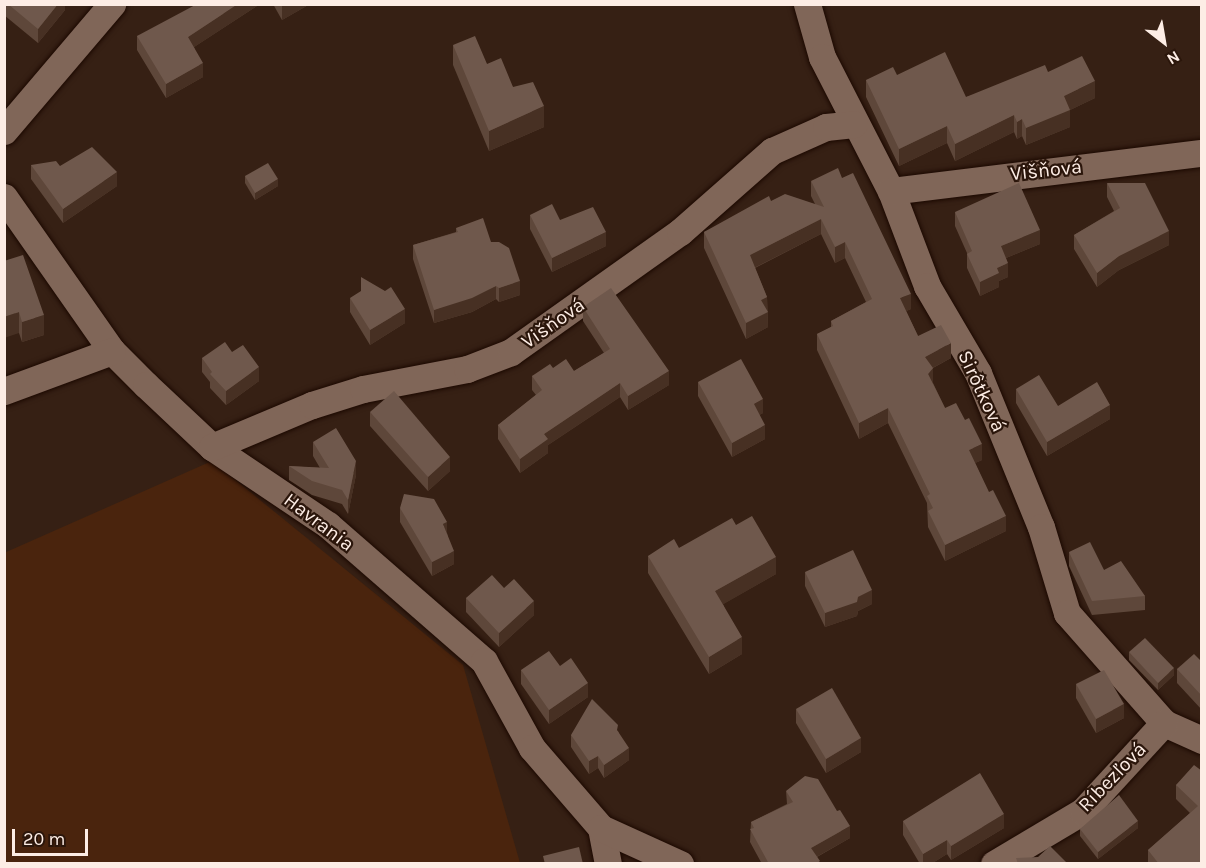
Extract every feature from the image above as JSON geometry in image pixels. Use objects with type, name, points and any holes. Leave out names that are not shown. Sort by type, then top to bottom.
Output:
[{"type":"street","name":"Sirôtková","points":[[807,4],[822,57],[891,191],[927,286],[978,373],[1041,527],[1067,613],[1164,723],[1202,740]]},
{"type":"street","points":[[4,131],[109,6]]},
{"type":"street","name":"Višňová","points":[[212,447],[312,405],[363,388],[467,369],[510,352],[680,232],[772,151],[826,127],[854,123]]},
{"type":"street","name":"Višňová","points":[[891,191],[1202,153]]},
{"type":"street","name":"Havrania","points":[[4,197],[112,351],[212,447],[328,525],[484,661],[532,748],[601,828],[608,864]]},
{"type":"street","points":[[4,391],[112,351]]},
{"type":"street","name":"Ríbezľová","points":[[994,864],[1083,811],[1164,723]]},
{"type":"street","points":[[601,828],[680,864]]},
{"type":"shaded area","points":[[212,461],[463,665],[520,863],[5,863],[4,553]]},
{"type":"building","points":[[8,4],[58,4],[38,29]]},
{"type":"building","points":[[197,4],[238,4],[188,37],[203,63],[166,84],[137,36]]},
{"type":"building","points":[[475,36],[487,64],[501,58],[513,87],[533,82],[544,106],[489,131],[453,45]]},
{"type":"building","points":[[945,52],[966,97],[1045,65],[1048,72],[1082,56],[1095,81],[1064,96],[1070,110],[1026,128],[1022,119],[1017,122],[1014,115],[955,144],[947,126],[899,149],[866,80],[893,67],[897,75]]},
{"type":"building","points":[[92,147],[117,172],[63,209],[31,165],[56,161],[60,166]]},
{"type":"building","points":[[268,163],[278,179],[255,193],[245,176]]},
{"type":"building","points":[[838,168],[842,178],[853,173],[911,294],[900,298],[918,336],[941,325],[951,343],[925,357],[933,368],[928,374],[945,408],[956,403],[965,420],[969,418],[982,444],[969,450],[989,492],[993,490],[1006,516],[945,545],[928,511],[933,508],[927,496],[930,494],[888,408],[859,423],[817,334],[833,326],[831,321],[872,299],[845,242],[835,247],[821,219],[750,255],[767,297],[761,300],[768,312],[746,323],[704,232],[769,196],[771,201],[785,194],[824,207],[811,181]]},
{"type":"building","points":[[1019,183],[1040,230],[1001,246],[1008,263],[997,268],[999,273],[980,282],[967,254],[972,251],[955,212]]},
{"type":"building","points":[[1107,183],[1145,183],[1169,231],[1119,256],[1097,273],[1074,235],[1120,208]]},
{"type":"building","points":[[552,204],[560,220],[593,207],[606,232],[552,258],[530,215]]},
{"type":"building","points":[[483,218],[491,242],[499,242],[509,248],[520,281],[499,288],[496,286],[472,298],[434,310],[413,245],[458,232],[456,228]]},
{"type":"building","points":[[23,255],[44,315],[22,322],[19,312],[4,317],[4,261]]},
{"type":"building","points":[[361,277],[385,291],[391,287],[405,309],[370,330],[350,298],[361,291]]},
{"type":"building","points":[[611,288],[669,371],[628,396],[620,383],[544,434],[548,439],[520,459],[498,425],[542,390],[532,376],[550,364],[553,368],[566,359],[574,371],[610,349],[583,307]]},
{"type":"building","points":[[225,342],[232,352],[243,345],[259,367],[226,391],[210,374],[212,372],[202,358]]},
{"type":"building","points":[[741,359],[763,399],[754,404],[765,425],[732,443],[698,382]]},
{"type":"building","points":[[1039,375],[1058,406],[1097,382],[1110,405],[1047,442],[1016,389]]},
{"type":"building","points":[[394,391],[450,457],[428,477],[370,412]]},
{"type":"building","points":[[336,428],[356,461],[348,500],[342,490],[312,481],[289,466],[329,468],[313,442]]},
{"type":"building","points":[[404,494],[434,499],[447,522],[443,524],[454,551],[432,562],[400,508]]},
{"type":"building","points":[[752,516],[776,557],[715,591],[742,637],[709,657],[648,556],[674,539],[679,548],[732,518],[736,525]]},
{"type":"building","points":[[1090,542],[1104,570],[1121,561],[1145,596],[1092,601],[1069,552]]},
{"type":"building","points":[[853,550],[872,590],[858,597],[857,602],[825,613],[805,572]]},
{"type":"building","points":[[492,575],[504,588],[514,579],[534,601],[499,633],[466,598]]},
{"type":"building","points":[[1145,638],[1174,668],[1158,683],[1129,652]]},
{"type":"building","points":[[549,651],[560,666],[571,658],[588,683],[549,710],[521,670]]},
{"type":"building","points":[[1194,654],[1202,662],[1202,696],[1177,669]]},
{"type":"building","points":[[1104,670],[1124,704],[1096,719],[1076,684]]},
{"type":"building","points":[[832,688],[861,738],[826,759],[796,709]]},
{"type":"building","points":[[592,699],[618,725],[617,730],[629,748],[604,765],[598,756],[589,761],[571,735]]},
{"type":"building","points":[[1194,765],[1202,771],[1202,862],[1200,864],[1159,864],[1148,850],[1198,806],[1176,785]]},
{"type":"building","points":[[980,773],[1004,814],[951,846],[947,840],[923,854],[903,821]]},
{"type":"building","points":[[805,776],[818,779],[837,811],[840,810],[850,826],[811,848],[820,861],[816,864],[769,864],[750,829],[754,828],[751,822],[793,802],[786,791]]},
{"type":"building","points":[[1119,795],[1138,821],[1098,852],[1080,829]]},
{"type":"building","points":[[1050,846],[1068,864],[1018,864],[1016,858],[1038,857]]},
{"type":"building","points":[[579,847],[583,864],[545,864],[543,856]]}]
